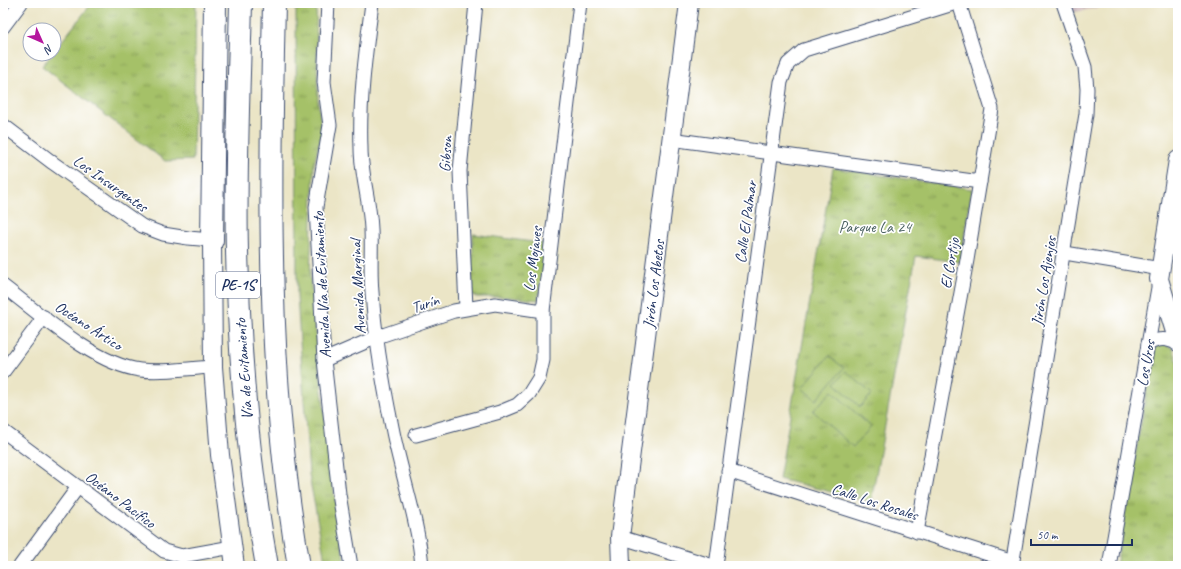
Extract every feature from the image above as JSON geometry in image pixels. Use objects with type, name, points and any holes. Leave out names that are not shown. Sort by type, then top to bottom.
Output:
[{"type":"highway","points":[[212,240],[215,3]]},
{"type":"highway","name":"Vía de Evitamiento","points":[[241,3],[237,167],[238,287],[244,385],[250,446],[267,566]]},
{"type":"highway","name":"Vía de Evitamiento","points":[[274,3],[271,171],[272,293],[284,456],[299,566]]},
{"type":"street","points":[[3,27],[21,3]]},
{"type":"street","name":"Avenida Vía de Evitamiento","points":[[328,3],[324,82],[330,125],[316,207],[324,360],[339,494],[351,566]]},
{"type":"street","name":"Avenida Marginal","points":[[372,3],[364,75],[360,148],[362,174],[369,201],[372,229],[370,262],[376,337],[392,428],[420,542],[422,566]]},
{"type":"street","name":"Gibson","points":[[466,308],[460,171],[476,3]]},
{"type":"street","name":"Los Mojaves","points":[[416,435],[500,412],[517,405],[529,394],[539,378],[543,360],[543,311],[580,3]]},
{"type":"street","name":"Jirón Los Abetos","points":[[621,566],[620,537],[689,3]]},
{"type":"street","name":"Calle El Palmar","points":[[716,566],[772,153],[780,82],[788,64],[804,50],[958,3]]},
{"type":"street","name":"El Cortijo","points":[[917,532],[992,109],[958,3]]},
{"type":"street","name":"Jirón Los Ajenjos","points":[[1012,564],[1065,253],[1086,114],[1087,89],[1085,67],[1063,3]]},
{"type":"street","name":"Los Insurgentes","points":[[3,125],[53,163],[142,226],[163,234],[212,240]]},
{"type":"street","points":[[671,139],[980,182]]},
{"type":"street","name":"Los Uros","points":[[1109,566],[1160,274],[1178,160]]},
{"type":"street","points":[[212,240],[213,367],[220,456],[235,566]]},
{"type":"street","points":[[1065,253],[1160,274],[1178,343]]},
{"type":"street","name":"Océano Ártico","points":[[3,286],[90,350],[115,364],[140,370],[213,367]]},
{"type":"street","name":"Turín","points":[[324,360],[376,337],[466,308],[495,304],[543,311]]},
{"type":"street","points":[[3,372],[44,317]]},
{"type":"street","points":[[1148,344],[1161,339],[1178,343]]},
{"type":"street","name":"Océano Pacífico","points":[[3,431],[158,548],[170,553],[190,555],[232,548]]},
{"type":"street","name":"Calle Los Rosales","points":[[728,471],[1012,564]]},
{"type":"street","points":[[20,566],[78,487]]},
{"type":"street","points":[[620,537],[713,566]]},
{"type":"shaded area","points":[[1068,3],[1125,3],[1070,13]]},
{"type":"green space","points":[[92,3],[196,3],[193,160],[165,161],[42,66],[45,62],[62,62],[62,41]]},
{"type":"green space","points":[[296,3],[316,3],[318,102],[322,133],[314,164],[310,278],[330,464],[345,566],[326,566],[309,475],[297,296]]},
{"type":"green space","name":"Parque La 24","points":[[833,168],[972,189],[960,262],[916,256],[871,502],[779,479]]},
{"type":"green space","points":[[473,234],[548,244],[538,300],[507,297],[476,297],[472,294]]},
{"type":"green space","points":[[1163,344],[1173,348],[1178,363],[1178,566],[1116,566],[1154,349]]},
{"type":"green space","points":[[829,356],[844,368],[816,400],[802,388]]},
{"type":"green space","points":[[846,371],[872,394],[860,407],[835,383]]},
{"type":"green space","points":[[832,391],[871,427],[853,447],[813,411]]}]
